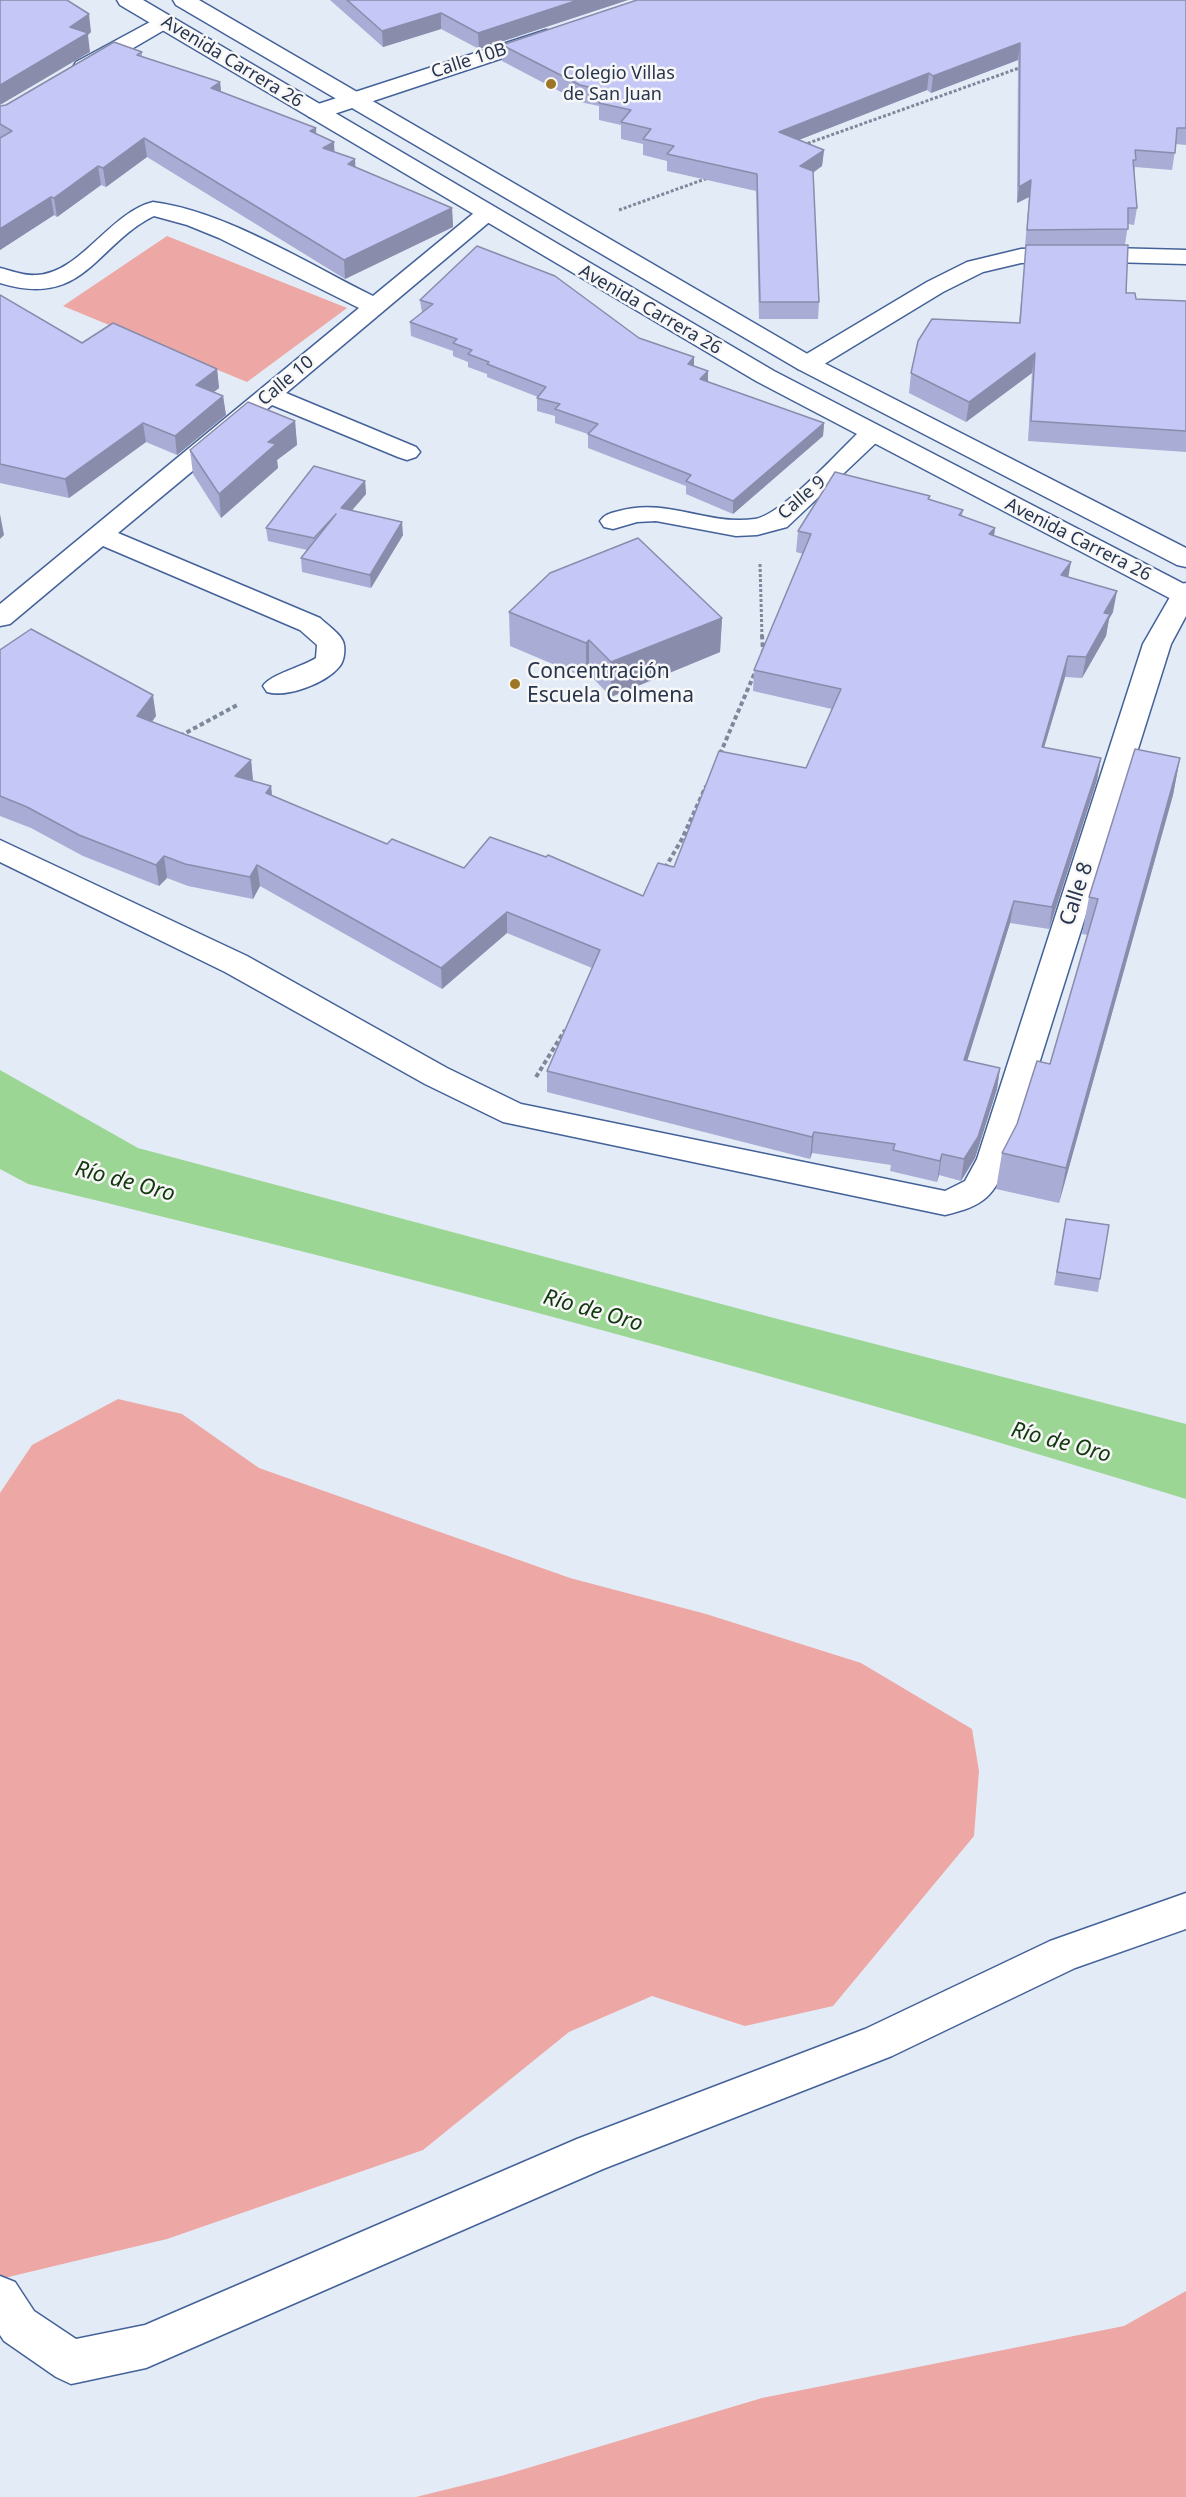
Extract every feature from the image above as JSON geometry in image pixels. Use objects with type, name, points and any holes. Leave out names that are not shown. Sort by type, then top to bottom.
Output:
[{"type":"street","name":"Avenida Carrera 26","points":[[128,0],[686,331],[871,434],[1185,594]]},
{"type":"street","name":"Avenida Carrera 26","points":[[184,0],[807,364],[1186,559]]},
{"type":"street","points":[[61,81],[163,21]]},
{"type":"street","name":"Calle 10B","points":[[317,112],[566,29]]},
{"type":"street","points":[[0,275],[36,284],[68,275],[137,216],[154,209],[191,216],[375,307]]},
{"type":"street","name":"Calle 10","points":[[6,606],[100,535],[488,213]]},
{"type":"street","points":[[807,364],[935,287],[975,267],[1022,256],[1071,254],[1186,256]]},
{"type":"street","points":[[269,395],[408,452]]},
{"type":"street","name":"Calle 9","points":[[613,521],[632,513],[659,512],[733,529],[758,528],[781,520],[871,434]]},
{"type":"street","points":[[100,535],[310,624],[330,643],[329,662],[311,674],[277,686]]},
{"type":"street","name":"Calle 8","points":[[514,1114],[945,1203],[970,1197],[982,1183],[993,1159],[1157,644],[1185,594]]},
{"type":"street","points":[[0,850],[236,964],[436,1076],[514,1114]]},
{"type":"street","points":[[0,2297],[19,2326],[71,2362],[146,2346],[592,2152],[878,2043],[1064,1954],[1186,1911]]},
{"type":"path","points":[[796,147],[1028,66]]},
{"type":"path","points":[[570,227],[719,174]]},
{"type":"path","points":[[716,765],[764,651],[758,528]]},
{"type":"path","points":[[171,741],[277,686]]},
{"type":"path","points":[[664,870],[682,839],[711,775]]},
{"type":"path","points":[[514,1114],[570,1022]]},
{"type":"shaded area","points":[[167,236],[347,308],[247,382],[63,306]]},
{"type":"shaded area","points":[[118,1399],[182,1414],[259,1468],[570,1578],[706,1614],[861,1663],[972,1729],[979,1771],[974,1836],[833,2006],[745,2026],[652,1996],[569,2032],[423,2150],[167,2239],[0,2279],[0,1493],[32,1445]]},
{"type":"shaded area","points":[[1186,2291],[1186,2497],[416,2497],[501,2476],[762,2398],[1124,2326]]},
{"type":"water","name":"Río de Oro","points":[[0,1070],[138,1148],[770,1317],[1186,1424],[1186,1499],[899,1413],[610,1332],[174,1219],[28,1184],[0,1169]]},
{"type":"building","points":[[0,0],[67,0],[89,14],[70,27],[88,33],[0,85]]},
{"type":"building","points":[[347,0],[578,0],[478,33],[441,13],[382,31]]},
{"type":"building","points":[[637,0],[1186,0],[1186,128],[1177,128],[1175,153],[1135,150],[1136,160],[1133,160],[1137,208],[1128,208],[1128,229],[1027,230],[1031,180],[1019,187],[1020,43],[933,76],[929,73],[779,132],[824,150],[800,166],[813,171],[819,302],[760,302],[757,174],[667,154],[674,146],[643,139],[651,129],[621,122],[631,110],[599,103],[609,92],[580,85],[502,45]]},
{"type":"building","points":[[114,42],[142,52],[137,55],[220,82],[211,88],[316,128],[310,131],[334,142],[323,148],[355,159],[348,164],[452,208],[344,260],[144,138],[103,168],[98,166],[54,198],[51,197],[0,229],[0,138],[12,131],[0,124],[0,106],[6,105]]},
{"type":"building","points":[[1026,245],[1128,245],[1126,293],[1135,293],[1136,299],[1186,301],[1186,431],[1031,421],[1035,353],[969,402],[911,373],[918,341],[932,319],[1020,323]]},
{"type":"building","points":[[477,246],[555,276],[639,338],[694,357],[688,364],[708,371],[700,379],[824,423],[733,501],[686,481],[691,475],[588,434],[598,424],[555,409],[560,404],[537,398],[546,387],[487,364],[489,362],[468,354],[472,350],[453,343],[457,339],[410,322],[433,304],[420,300]]},
{"type":"building","points":[[0,295],[82,343],[113,323],[217,369],[196,385],[223,396],[175,436],[143,423],[65,479],[0,464]]},
{"type":"building","points":[[248,402],[295,421],[268,442],[276,444],[219,494],[190,450]]},
{"type":"building","points":[[314,466],[365,481],[341,508],[402,522],[370,575],[301,558],[336,514],[314,538],[266,528]]},
{"type":"building","points":[[835,472],[930,496],[928,499],[963,510],[959,515],[995,528],[989,534],[1071,562],[1061,575],[1117,591],[1104,613],[1110,614],[1086,657],[1068,656],[1042,747],[1101,758],[1052,907],[1014,901],[964,1060],[1000,1068],[978,1137],[964,1159],[942,1154],[940,1161],[893,1150],[895,1144],[814,1132],[812,1137],[547,1071],[600,950],[507,912],[441,968],[257,865],[250,877],[185,864],[164,856],[156,865],[79,835],[27,807],[0,796],[0,650],[31,629],[153,695],[137,716],[251,760],[235,776],[271,786],[266,793],[387,844],[392,839],[464,868],[490,837],[546,857],[548,855],[643,896],[658,863],[674,867],[719,751],[806,768],[841,689],[754,670],[811,534],[798,531]]},
{"type":"building","points":[[638,538],[722,618],[611,662],[589,640],[586,643],[509,612],[550,573]]},
{"type":"building","points":[[1135,749],[1180,758],[1066,1168],[1002,1153],[1017,1124],[1037,1061],[1050,1064],[1098,899],[1089,897]]},
{"type":"building","points":[[1066,1219],[1109,1225],[1100,1279],[1057,1272]]},
{"type":"place","name":"Colegio Villas de San Juan","points":[[551,84]]},
{"type":"place","name":"Concentración Escuela Colmena","points":[[515,684]]}]
